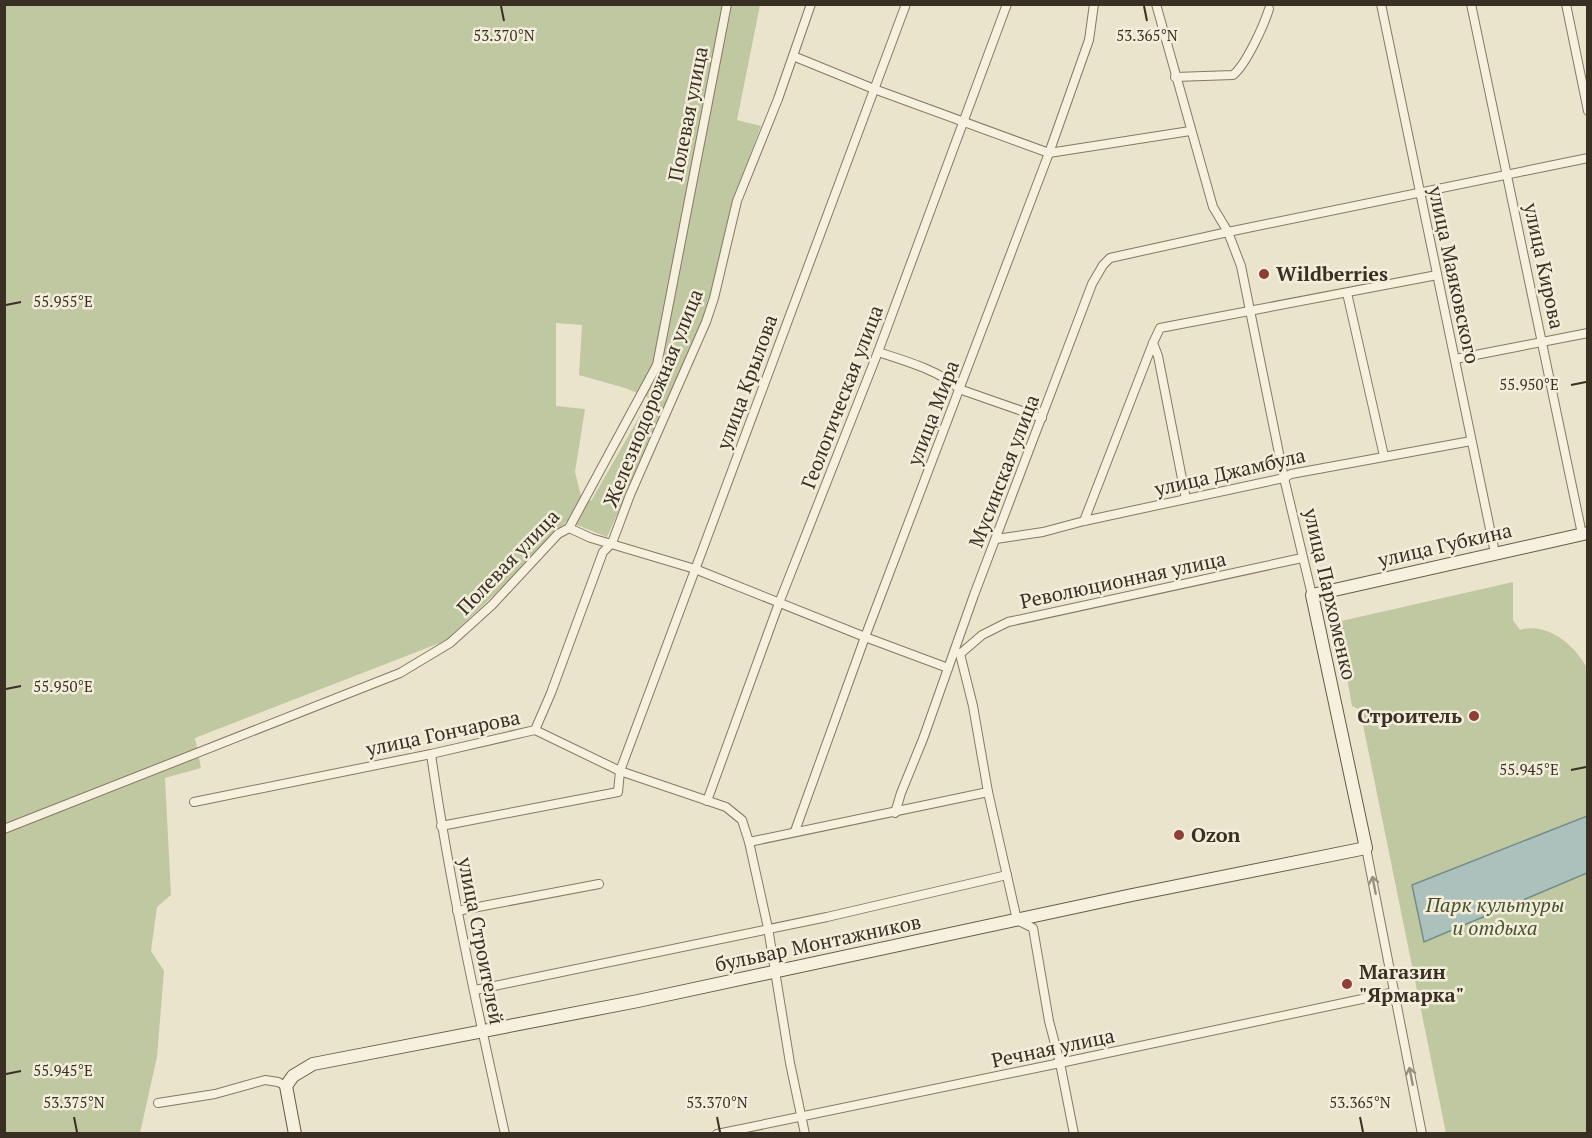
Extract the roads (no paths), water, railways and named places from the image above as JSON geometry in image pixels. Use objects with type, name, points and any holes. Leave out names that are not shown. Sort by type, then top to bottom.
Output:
[{"type":"street","name":"Полевая улица","points":[[4,829],[400,673],[450,643],[492,605],[558,534],[569,528],[657,365],[727,4]]},
{"type":"street","name":"Железнодорожная улица","points":[[535,730],[603,552],[612,543],[630,495],[706,322],[737,201],[753,157],[764,137],[811,4]]},
{"type":"street","name":"улица Крылова","points":[[441,826],[618,792],[620,771],[906,4]]},
{"type":"street","name":"Геологическая улица","points":[[707,801],[778,603],[878,352],[1006,4]]},
{"type":"street","name":"улица Мира","points":[[795,831],[865,637],[1049,153],[1089,40],[1094,4]]},
{"type":"street","name":"улица Пархоменко","points":[[1156,4],[1213,207],[1228,232],[1241,266],[1284,478],[1312,595],[1366,848],[1422,1134]]},
{"type":"street","name":"улица Маяковского","points":[[1381,4],[1495,553]]},
{"type":"street","name":"улица Кирова","points":[[1471,4],[1585,534]]},
{"type":"street","points":[[1566,4],[1587,111]]},
{"type":"street","points":[[1175,77],[1233,75],[1241,69],[1264,27],[1269,9]]},
{"type":"street","points":[[793,56],[874,89],[1049,153],[1190,131]]},
{"type":"street","name":"Мусинская улица","points":[[896,813],[901,792],[948,668],[958,652],[974,595],[1092,284],[1110,258],[1587,158]]},
{"type":"street","points":[[1084,521],[1160,328],[1437,275]]},
{"type":"street","points":[[1347,292],[1384,456]]},
{"type":"street","points":[[1455,359],[1587,333]]},
{"type":"street","points":[[1153,343],[1158,356],[1186,499]]},
{"type":"street","points":[[878,352],[912,363],[952,381],[960,389],[1042,418]]},
{"type":"street","name":"улица Джамбула","points":[[996,539],[1043,532],[1284,478],[1291,474],[1471,441]]},
{"type":"street","points":[[569,528],[591,538],[695,569],[948,668]]},
{"type":"street","name":"улица Губкина","points":[[1312,595],[1585,534]]},
{"type":"street","name":"Революционная улица","points":[[958,652],[982,635],[1008,622],[1302,558]]},
{"type":"street","points":[[958,652],[973,706],[988,792],[1017,920],[1033,928],[1049,1021],[1074,1134]]},
{"type":"street","name":"улица Гончарова","points":[[194,802],[431,754],[535,730],[620,771],[726,807],[741,820],[749,842],[768,928],[789,1059],[805,1134]]},
{"type":"street","name":"улица Строителей","points":[[431,754],[441,826],[457,911],[505,1134]]},
{"type":"street","points":[[749,842],[988,792]]},
{"type":"street","name":"бульвар Монтажников","points":[[286,1086],[293,1076],[313,1064],[776,973],[1132,895],[1366,848]]},
{"type":"street","points":[[475,990],[878,905],[1006,875]]},
{"type":"street","points":[[457,911],[599,884]]},
{"type":"street","name":"Речная улица","points":[[717,1134],[1395,992]]},
{"type":"street","points":[[158,1103],[215,1094],[265,1080],[278,1082],[286,1086],[295,1134]]},
{"type":"place","name":"Wildberries","points":[[1264,274]]},
{"type":"place","name":"Строитель","points":[[1474,716]]},
{"type":"place","name":"Ozon","points":[[1179,835]]},
{"type":"place","name":"Магазин \"Ярмарка\"","points":[[1347,984]]},
{"type":"park label","name":"Парк культуры и отдыха","points":[[1495,916]]}]
